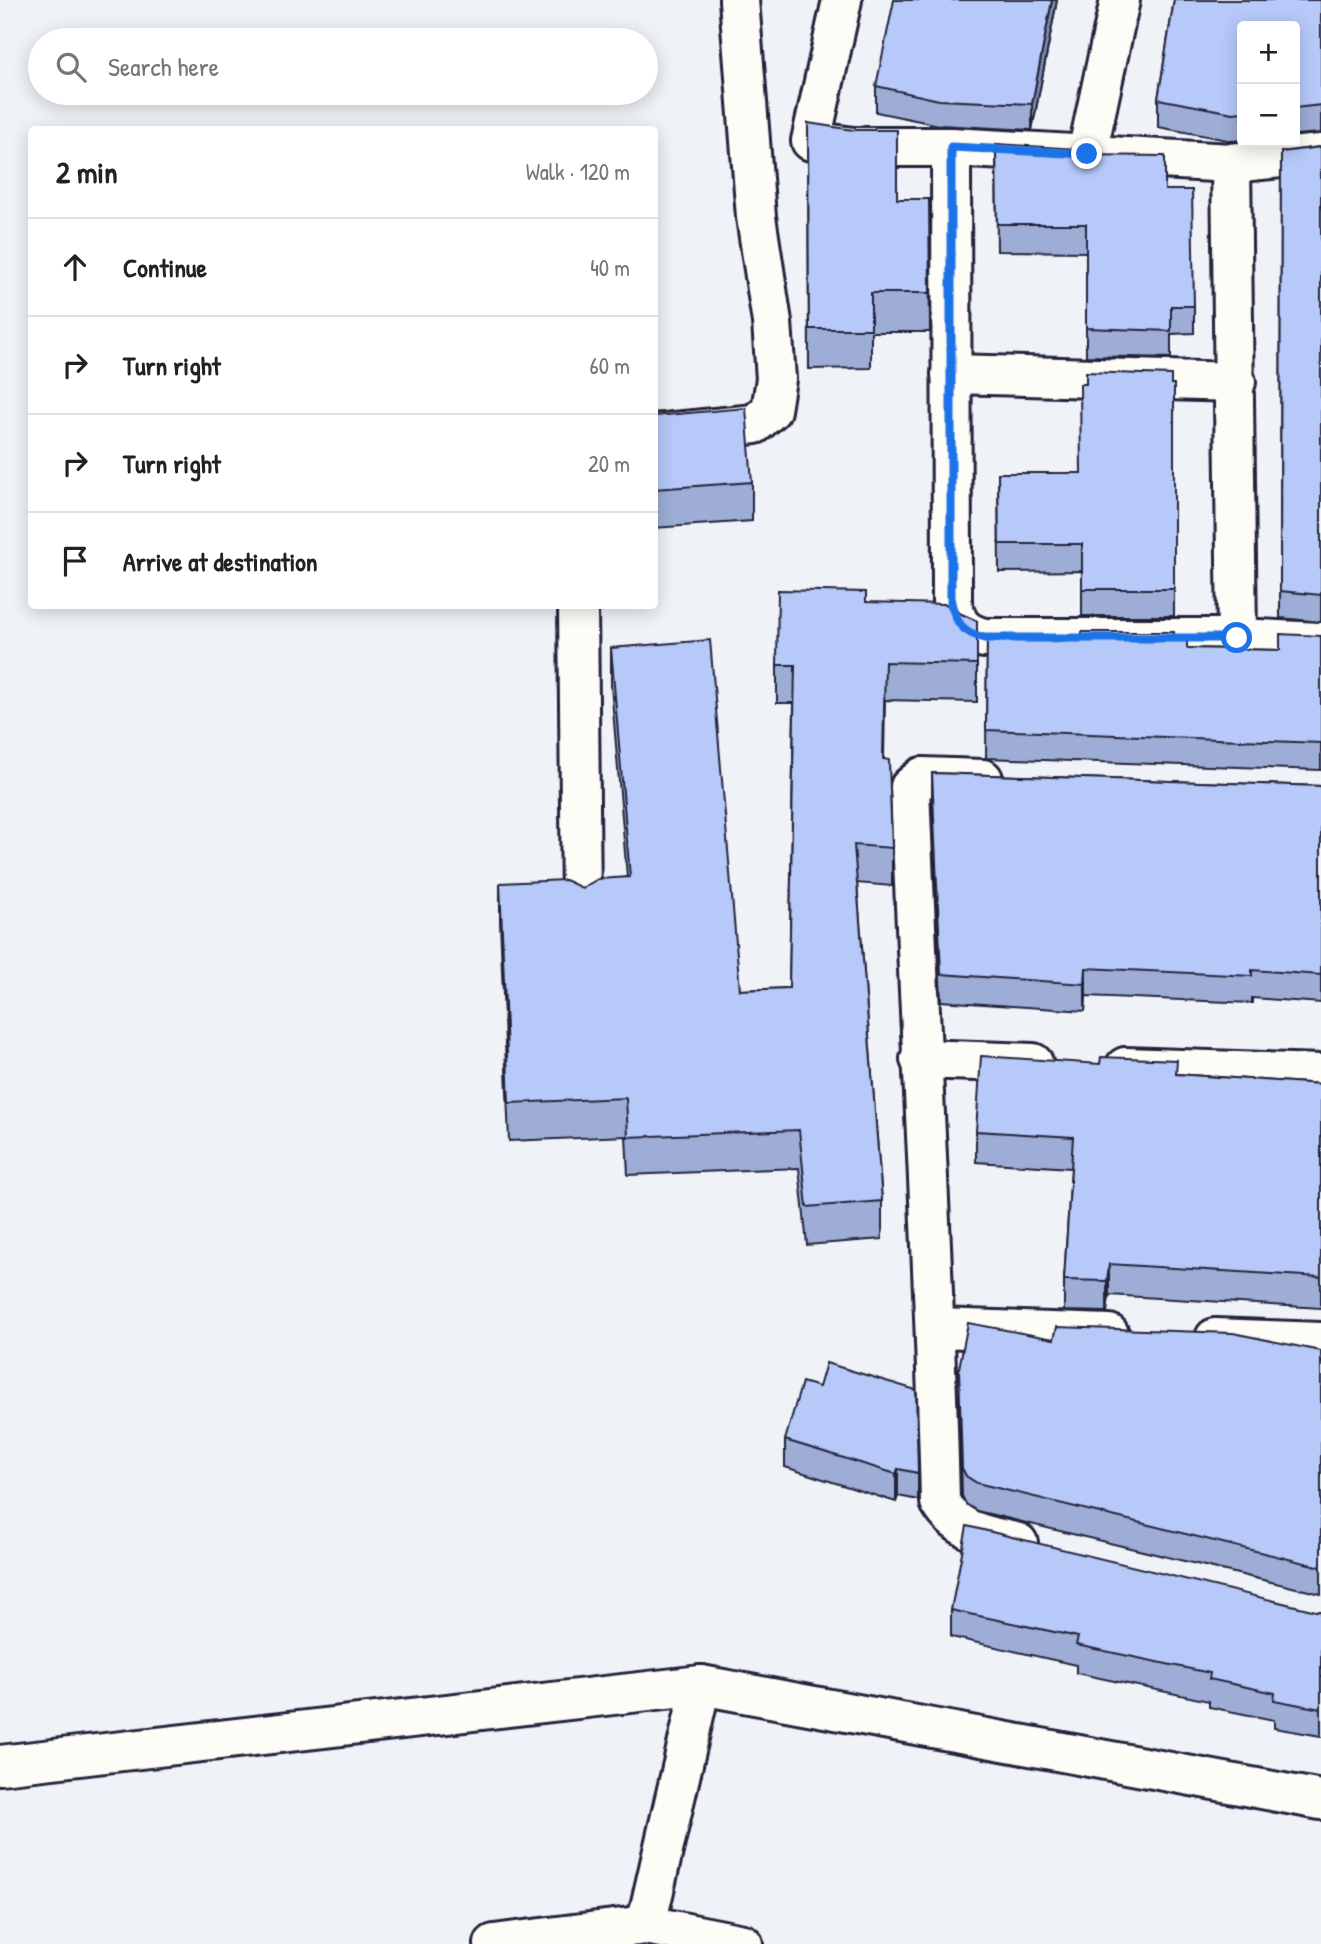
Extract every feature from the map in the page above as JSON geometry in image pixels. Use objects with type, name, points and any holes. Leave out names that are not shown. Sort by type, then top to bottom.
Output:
[{"type":"street","points":[[658,435],[755,424],[771,410],[776,379],[772,322],[756,217],[739,0]]},
{"type":"street","points":[[842,0],[811,141],[853,146],[951,147],[1231,163],[1321,154]]},
{"type":"street","points":[[1087,154],[1120,0]]},
{"type":"street","points":[[951,147],[951,603],[957,624],[968,634],[984,638],[1237,638],[1321,642]]},
{"type":"street","points":[[1231,163],[1236,382],[1237,638]]},
{"type":"street","points":[[951,374],[1236,382]]},
{"type":"street","points":[[578,609],[581,904]]},
{"type":"street","points":[[1019,781],[922,777],[910,787],[920,1059],[937,1328],[940,1502],[950,1519],[968,1531],[1049,1551]]},
{"type":"street","points":[[920,1059],[1321,1074]]},
{"type":"street","points":[[937,1328],[1143,1335]]},
{"type":"street","points":[[1184,1337],[1321,1342]]},
{"type":"street","points":[[646,1925],[701,1685]]},
{"type":"street","points":[[0,1765],[701,1685],[1321,1800]]},
{"type":"street","points":[[494,1944],[646,1925],[743,1944]]},
{"type":"building","points":[[894,0],[1052,0],[1032,104],[939,100],[876,86]]},
{"type":"building","points":[[1174,0],[1321,0],[1321,105],[1300,107],[1300,21],[1237,21],[1237,113],[1158,99]]},
{"type":"building","points":[[808,123],[853,130],[897,130],[897,199],[929,199],[930,293],[871,293],[871,329],[809,329]]},
{"type":"building","points":[[996,144],[1077,149],[1077,155],[1165,156],[1165,190],[1192,190],[1194,306],[1171,306],[1171,331],[1086,328],[1086,224],[997,224]]},
{"type":"building","points":[[1321,147],[1321,595],[1280,591],[1281,152]]},
{"type":"building","points":[[1086,372],[1171,375],[1171,384],[1174,384],[1174,589],[1082,589],[1082,544],[999,544],[998,473],[1081,473],[1080,384],[1086,384]]},
{"type":"building","points":[[746,408],[752,482],[658,489],[658,416]]},
{"type":"building","points":[[778,590],[866,592],[866,602],[946,604],[977,621],[977,664],[885,662],[883,759],[889,760],[892,848],[854,845],[882,1201],[807,1207],[799,1130],[628,1137],[626,1098],[509,1103],[500,883],[565,880],[582,888],[598,879],[630,877],[611,648],[710,640],[740,990],[789,988],[795,665],[777,665]]},
{"type":"building","points":[[1082,632],[1174,632],[1174,639],[1187,639],[1187,648],[1280,650],[1280,634],[1321,636],[1321,743],[986,730],[987,638],[1082,639]]},
{"type":"building","points":[[932,773],[1321,786],[1321,975],[1252,970],[1252,976],[1086,968],[1085,984],[941,974]]},
{"type":"building","points":[[981,1056],[1100,1064],[1101,1057],[1177,1060],[1176,1074],[1321,1084],[1321,1277],[1109,1264],[1107,1281],[1064,1280],[1073,1137],[976,1131]]},
{"type":"building","points":[[968,1323],[1054,1339],[1057,1327],[1233,1333],[1321,1351],[1321,1567],[977,1483],[966,1476],[962,1468],[959,1368]]},
{"type":"building","points":[[826,1363],[916,1390],[918,1473],[898,1469],[896,1474],[785,1440],[802,1382],[819,1387]]},
{"type":"building","points":[[967,1526],[1321,1611],[1321,1709],[1274,1700],[1275,1693],[1209,1679],[1210,1673],[1076,1645],[1078,1637],[951,1610]]},
{"type":"route","points":[[1087,154],[951,147],[951,603],[957,624],[968,634],[984,638],[1237,638]]}]
